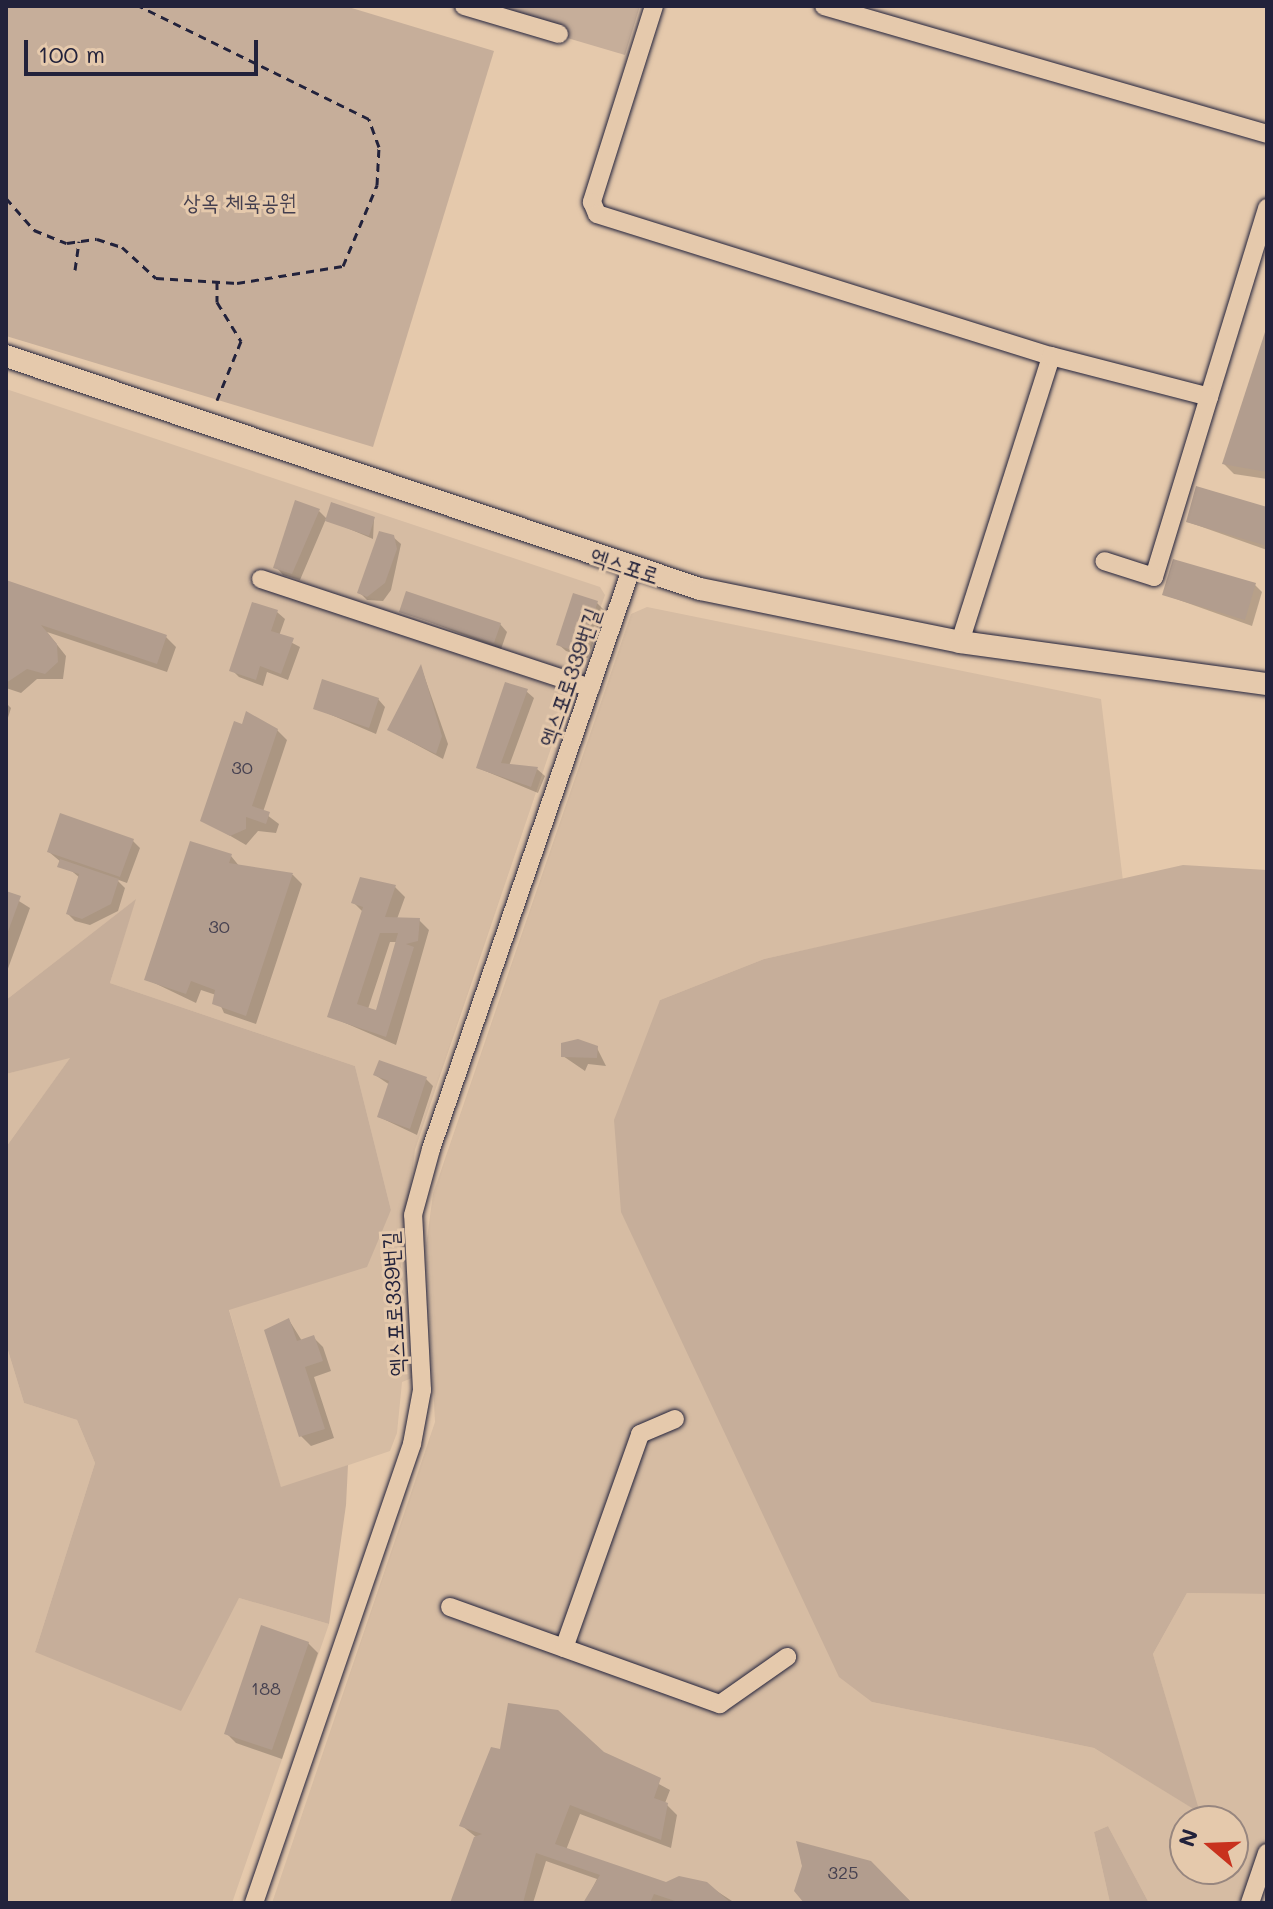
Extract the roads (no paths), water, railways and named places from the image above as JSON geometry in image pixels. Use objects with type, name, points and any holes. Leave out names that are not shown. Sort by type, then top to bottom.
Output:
[{"type":"main road","name":"엑스포로","points":[[6,356],[700,589],[960,642],[1267,684]]},
{"type":"street","points":[[464,6],[559,34]]},
{"type":"street","points":[[654,6],[592,202],[597,214],[1051,356],[1209,397]]},
{"type":"street","points":[[824,6],[1267,134]]},
{"type":"street","points":[[1104,561],[1154,577],[1267,208]]},
{"type":"street","points":[[960,642],[1051,356]]},
{"type":"street","name":"엑스포로339번길","points":[[254,1903],[412,1444],[422,1390],[413,1215],[431,1149],[632,567]]},
{"type":"street","points":[[261,579],[590,688]]},
{"type":"street","points":[[564,1648],[640,1434],[675,1419]]},
{"type":"street","points":[[450,1607],[720,1704],[787,1657]]},
{"type":"street","points":[[1250,1903],[1267,1853]]},
{"type":"park label","name":"상옥 체육공원","points":[[240,202]]}]
